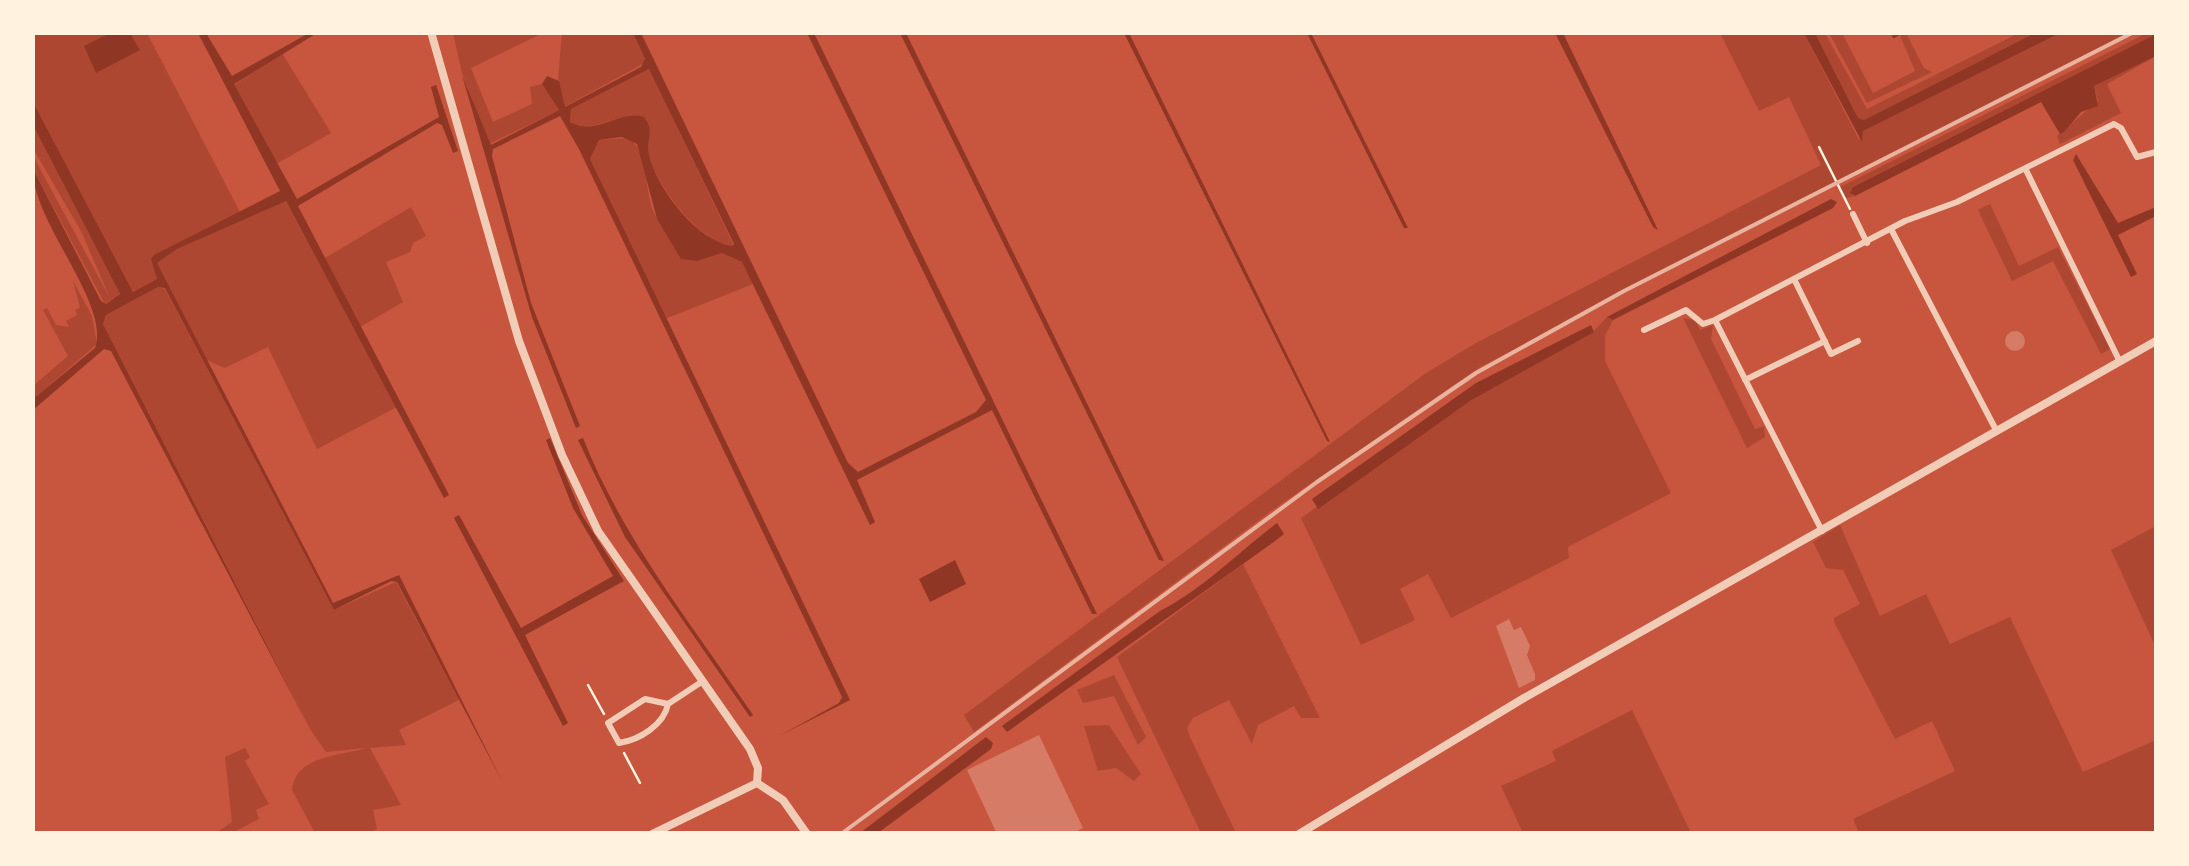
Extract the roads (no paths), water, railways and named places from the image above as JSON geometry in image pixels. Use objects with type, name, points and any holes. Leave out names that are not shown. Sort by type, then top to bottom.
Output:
[{"type":"street","points":[[430,32],[519,341],[562,454],[598,531],[750,748],[758,783],[784,800],[807,834]]},
{"type":"street","points":[[1644,330],[1686,310],[1703,324],[1715,320],[2114,124],[2137,157],[2156,152]]},
{"type":"street","points":[[2026,170],[2120,362]]},
{"type":"street","points":[[1853,214],[1867,242]]},
{"type":"street","points":[[1892,230],[1996,430]]},
{"type":"street","points":[[1795,281],[1832,354],[1858,340]]},
{"type":"street","points":[[1715,320],[1822,532]]},
{"type":"street","points":[[1745,380],[1825,341]]},
{"type":"street","points":[[1299,834],[1524,698],[2156,341]]},
{"type":"street","points":[[668,704],[645,699],[608,723],[619,743],[660,723],[668,704],[702,680]]},
{"type":"street","points":[[652,834],[758,783]]},
{"type":"waterway","points":[[1894,36],[1899,33]]},
{"type":"railway","points":[[841,834],[1317,482],[1476,373],[1624,291],[2134,32]]}]
